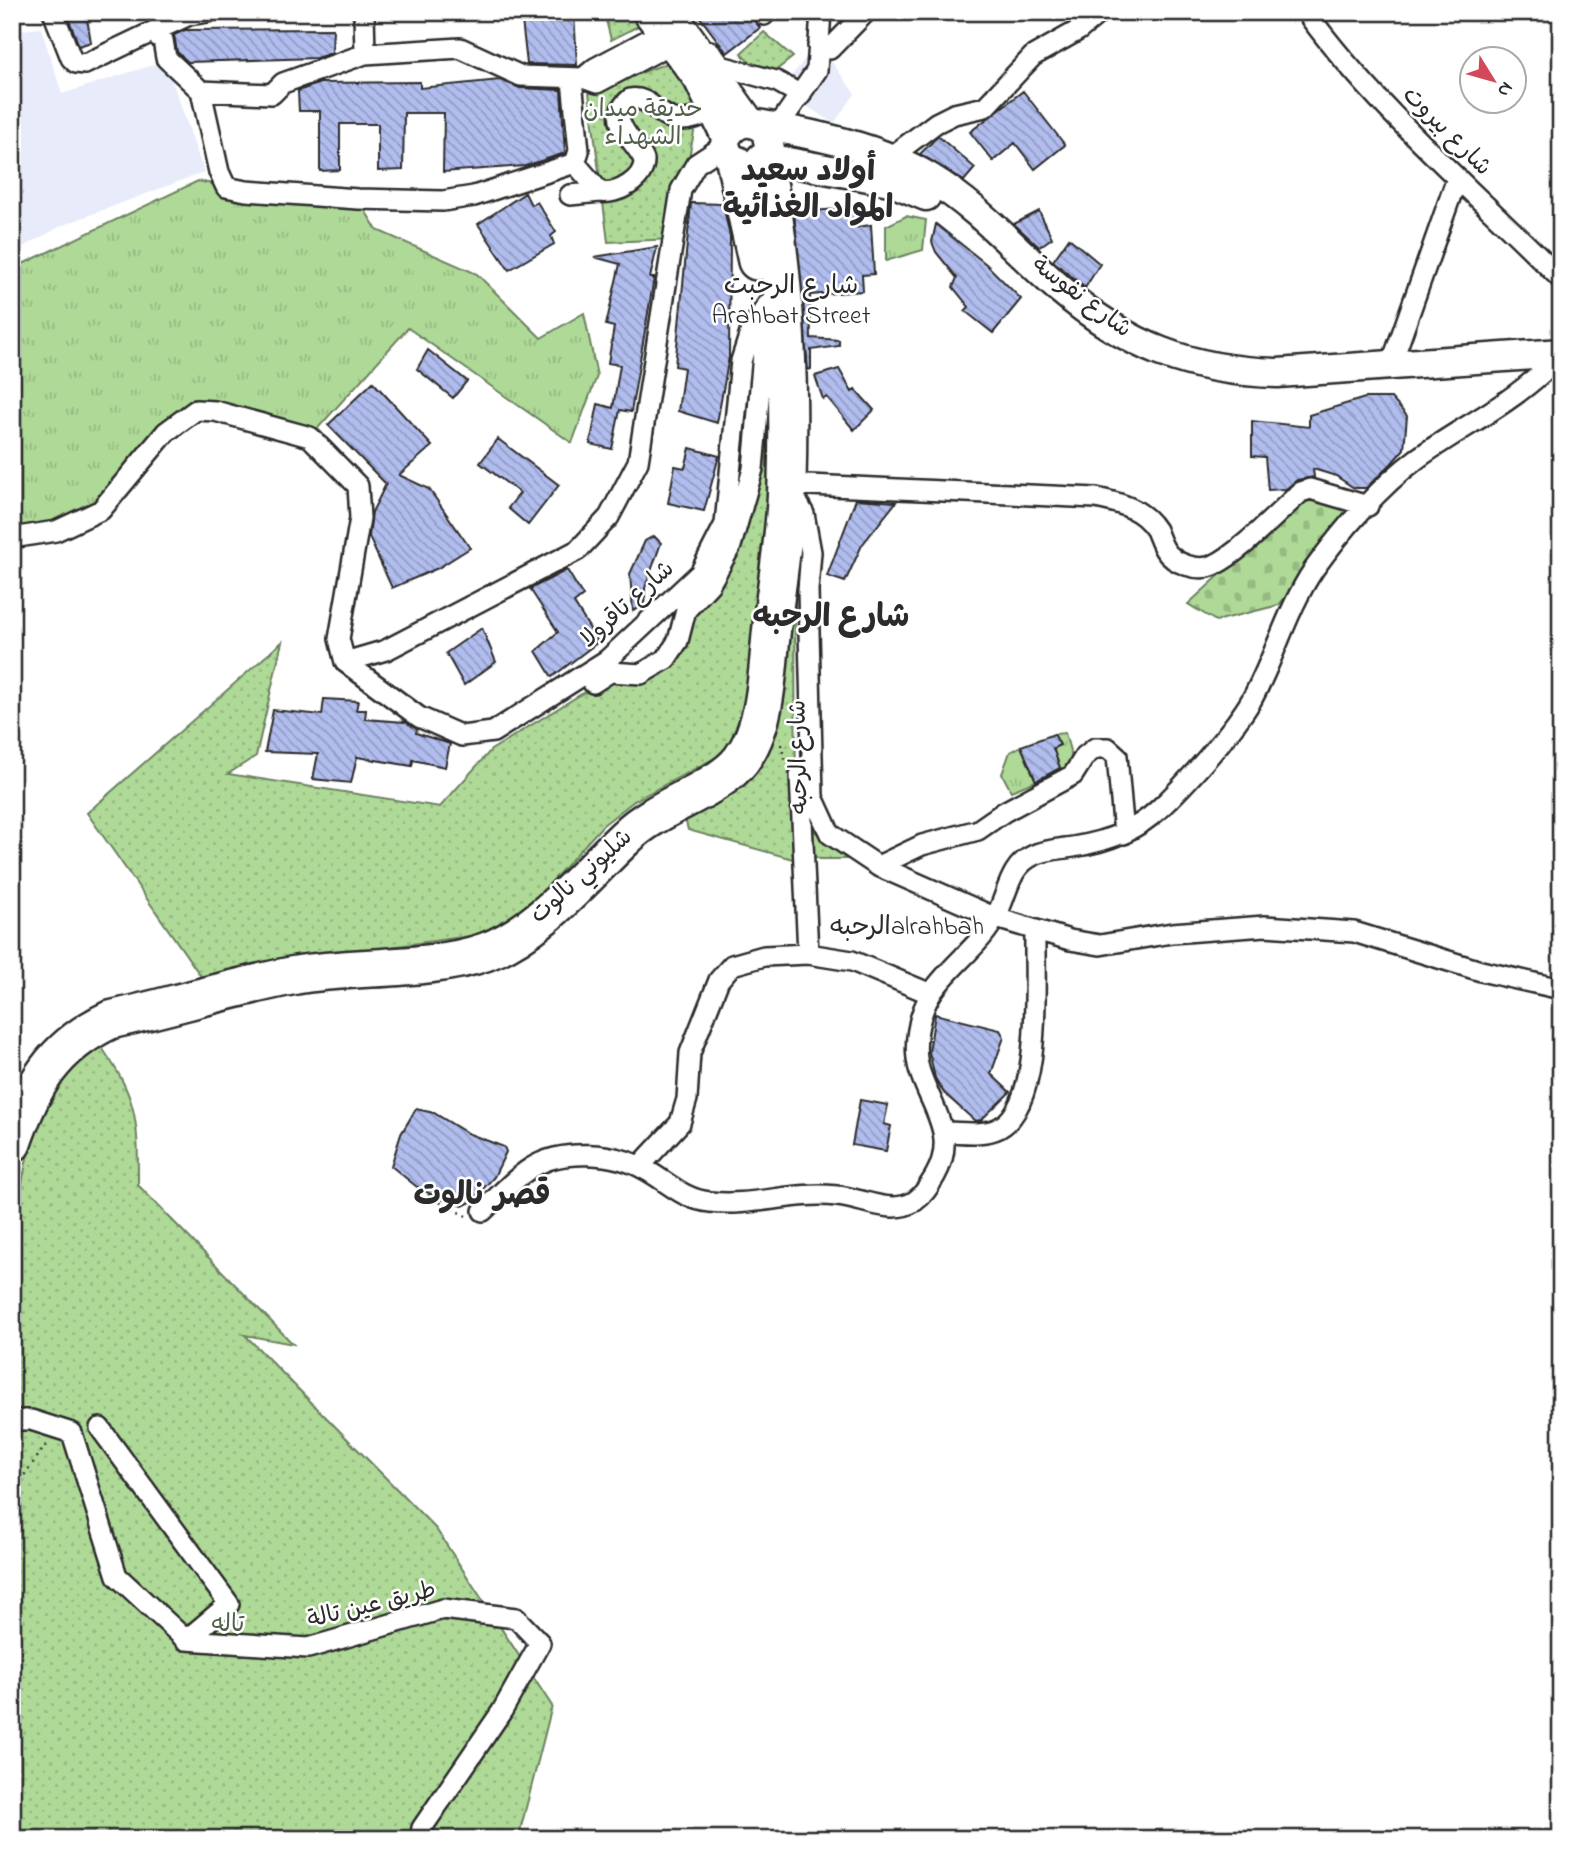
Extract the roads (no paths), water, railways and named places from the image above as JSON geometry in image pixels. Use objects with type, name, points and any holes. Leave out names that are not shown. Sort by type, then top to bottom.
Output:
[{"type":"highway","points":[[750,143],[767,305],[784,338]]},
{"type":"highway","points":[[750,143],[773,216],[784,338]]},
{"type":"highway","name":"شليوني نالوت","points":[[12,1143],[39,1080],[61,1050],[88,1030],[110,1020],[295,976],[435,962],[486,952],[528,927],[566,898],[632,830],[657,812],[725,775],[741,760],[757,730],[766,677],[787,484],[784,338]]},
{"type":"main road","points":[[670,28],[713,111],[750,143]]},
{"type":"main road","points":[[670,28],[750,143]]},
{"type":"main road","name":"شارع نفوسة","points":[[750,143],[848,144],[929,177],[975,208],[1060,289],[1101,320],[1166,355],[1195,365],[1234,372],[1278,373],[1391,365],[1555,366]]},
{"type":"main road","name":"شارع نفوسة","points":[[750,143],[912,188],[975,229],[1080,319],[1126,354],[1169,375],[1234,388],[1281,388],[1555,366]]},
{"type":"street","points":[[52,12],[71,58],[76,63],[85,64],[158,36],[189,15],[208,12]]},
{"type":"street","points":[[364,12],[365,54]]},
{"type":"street","points":[[641,12],[670,28],[721,66],[776,81],[801,95]]},
{"type":"street","points":[[12,538],[56,531],[101,510],[166,432],[196,410],[215,411],[310,437],[358,486],[360,518],[339,639],[345,662],[386,650],[578,550],[609,517],[638,462],[681,190],[696,164],[750,143],[801,95],[817,70],[821,12]]},
{"type":"street","points":[[818,46],[830,49],[866,12]]},
{"type":"street","points":[[888,159],[936,123],[954,114],[985,107],[1033,56],[1079,30],[1100,12]]},
{"type":"street","name":"شارع بيروت","points":[[1306,12],[1342,62],[1561,279]]},
{"type":"street","points":[[201,91],[272,94],[283,83],[365,54],[460,48],[521,76],[578,79],[670,28]]},
{"type":"street","points":[[158,36],[166,58],[201,91],[219,172],[226,187],[246,191],[443,201],[474,196],[575,163]]},
{"type":"street","points":[[575,163],[579,151],[578,79]]},
{"type":"street","points":[[570,195],[611,192],[630,183],[644,166],[642,155],[627,138],[620,121],[620,111],[630,99],[643,99],[676,120],[713,111]]},
{"type":"street","points":[[575,163],[600,192]]},
{"type":"street","points":[[1391,365],[1457,178]]},
{"type":"street","points":[[493,732],[494,746],[610,672],[641,674],[666,659],[678,641],[686,610],[710,584],[731,546],[750,479],[767,305]]},
{"type":"street","name":"شارع تاقرولا","points":[[345,662],[419,717],[462,736],[493,732],[607,660],[700,573],[725,524],[741,361],[751,330],[767,305]]},
{"type":"street","points":[[483,1211],[527,1170],[540,1163],[591,1155],[640,1166],[690,1197],[709,1202],[814,1194],[855,1198],[891,1207],[906,1206],[917,1200],[928,1188],[940,1167],[945,1132],[919,1070],[916,1049],[922,1013],[931,994],[996,918],[1012,876],[1030,856],[1106,841],[1124,834],[1160,808],[1251,701],[1306,583],[1368,506],[1417,459],[1493,412],[1555,366]]},
{"type":"street","points":[[787,484],[1096,498],[1120,503],[1149,520],[1166,551],[1177,562],[1196,567],[1212,566],[1228,556],[1301,492],[1310,489],[1368,506]]},
{"type":"street","points":[[787,484],[804,514],[811,564],[808,590],[813,797],[830,834],[878,866],[996,918],[1035,932],[1100,945],[1172,933],[1265,926],[1354,932],[1481,971],[1561,989]]},
{"type":"street","name":"شارع الرحبه","points":[[808,954],[800,802],[799,589],[811,564]]},
{"type":"street","points":[[878,866],[922,845],[978,830],[1004,812],[1073,775],[1089,751],[1101,747],[1114,751],[1117,756],[1124,834]]},
{"type":"street","points":[[945,1132],[987,1133],[1010,1121],[1018,1110],[1031,1068],[1035,932]]},
{"type":"street","points":[[640,1166],[680,1123],[687,1099],[690,1053],[725,972],[740,960],[808,954],[852,961],[931,994]]},
{"type":"street","points":[[12,1420],[31,1420],[72,1433],[117,1576],[186,1640],[229,1604],[100,1428]]},
{"type":"street","name":"طريق عين تالة","points":[[186,1640],[308,1648],[443,1609],[516,1618],[540,1643],[502,1711],[422,1828],[420,1839]]},
{"type":"district","name":"أولاد سعيد المواد الغذائية","points":[[808,190]]},
{"type":"district","name":"شارع الرحبت Arahbat Street","points":[[791,302]]},
{"type":"district","name":"شارع الرحبه","points":[[831,618]]},
{"type":"district","name":"الرحبهalrahbah","points":[[907,928]]},
{"type":"district","name":"قصر نالوت","points":[[482,1196]]},
{"type":"park label","name":"حديقة ميدان الشهداء","points":[[643,124]]},
{"type":"park label","name":"تاله","points":[[228,1625]]}]
